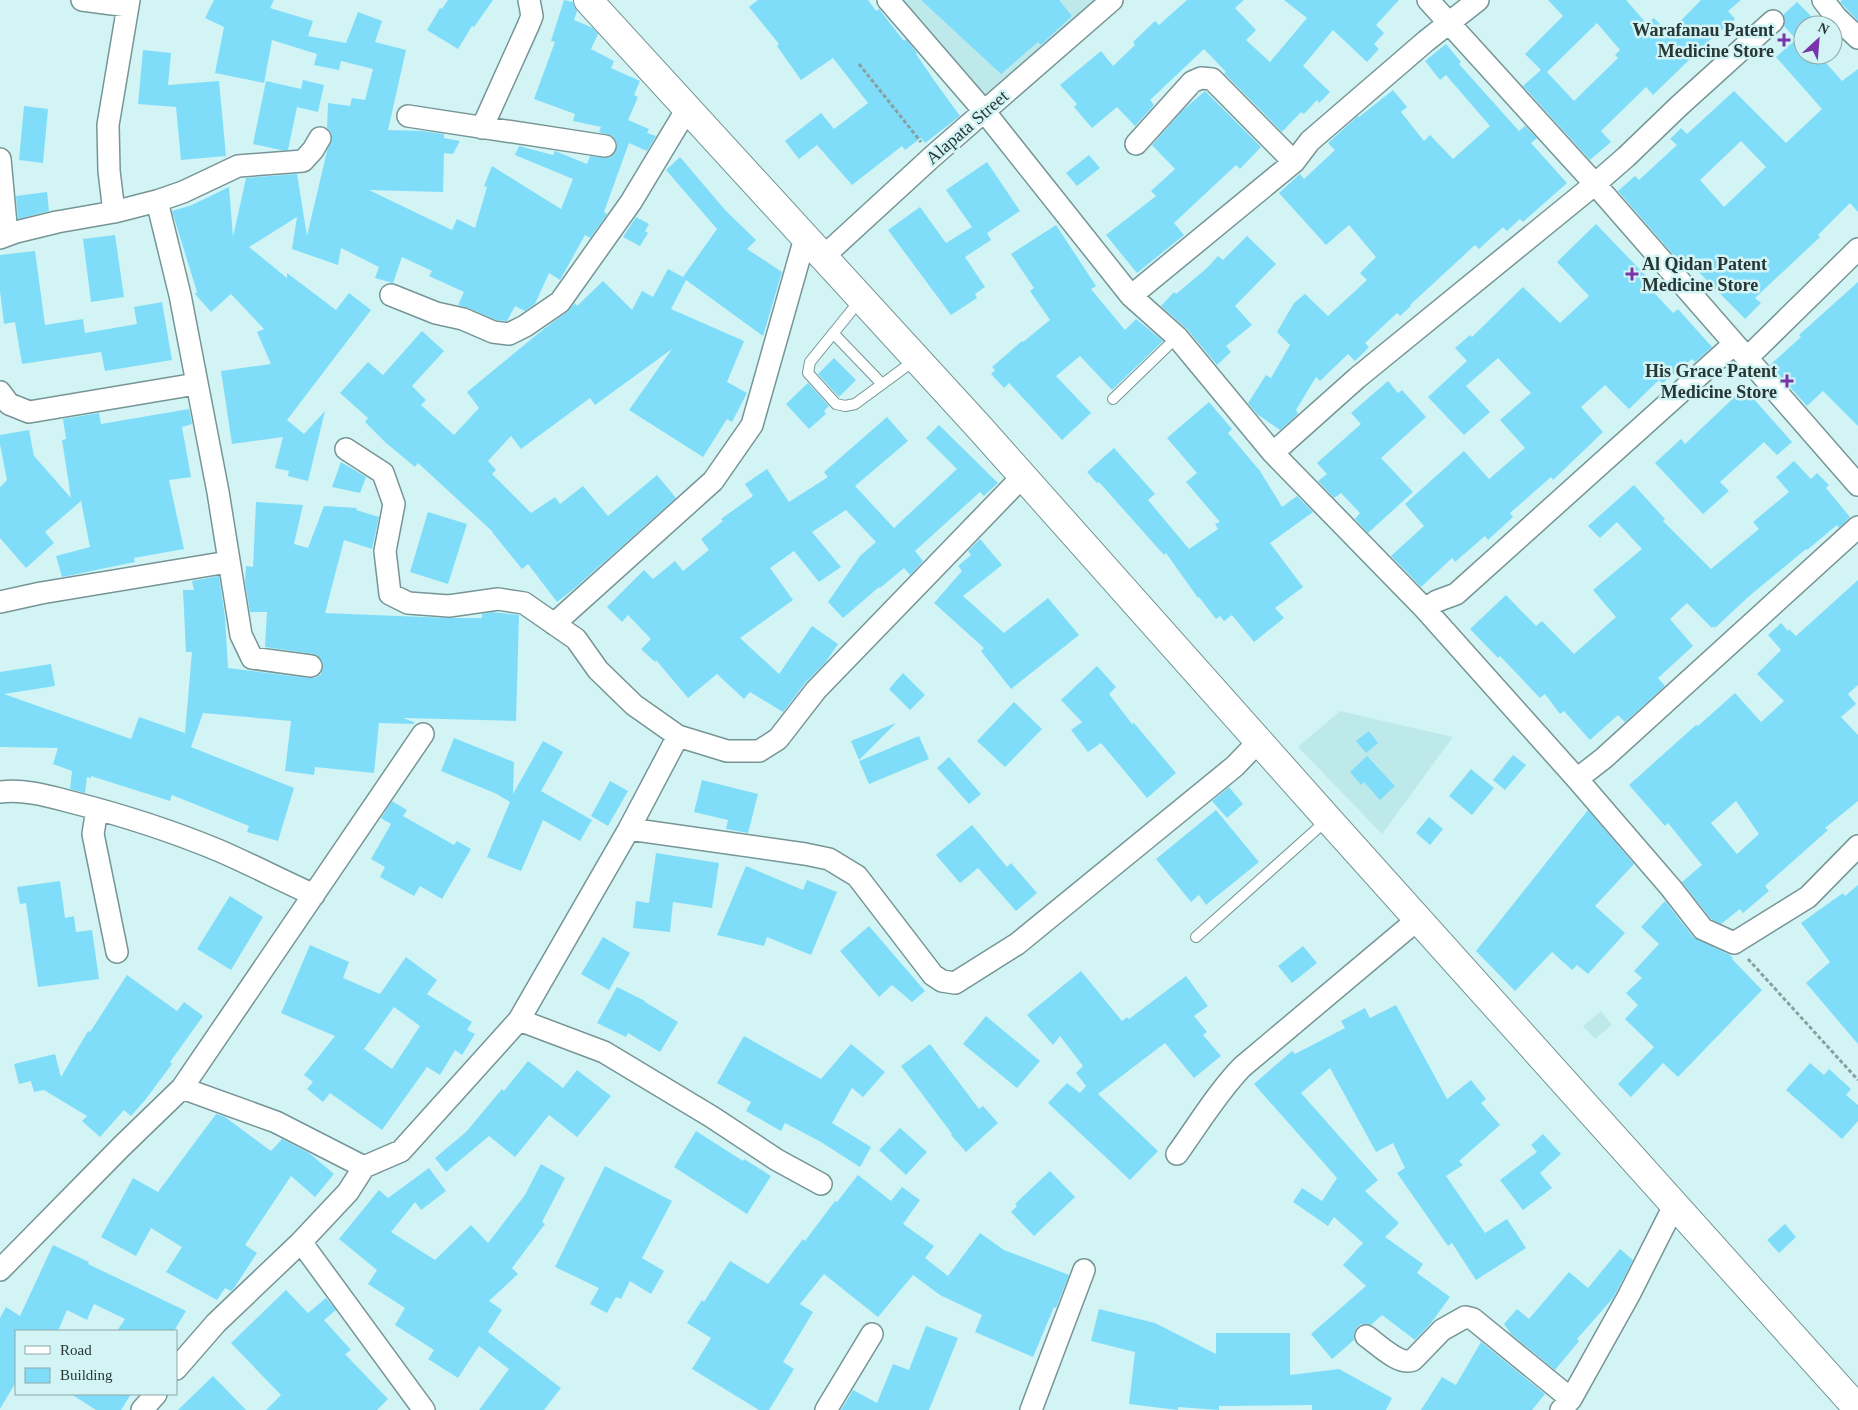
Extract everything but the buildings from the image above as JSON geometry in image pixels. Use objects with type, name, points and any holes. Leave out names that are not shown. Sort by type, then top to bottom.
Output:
[{"type":"street","points":[[82,0],[128,3],[108,125],[109,171],[114,212]]},
{"type":"street","points":[[482,128],[532,16],[530,0]]},
{"type":"street","points":[[588,0],[1024,476],[1417,920],[1858,1408]]},
{"type":"street","points":[[888,0],[984,111],[1131,296],[1177,337],[1273,453],[1425,608],[1577,779],[1671,888],[1703,929],[1734,943],[1808,898],[1858,846]]},
{"type":"street","name":"Alapata Street","points":[[814,247],[933,156],[1112,0]]},
{"type":"street","points":[[1428,0],[1595,184],[1858,485]]},
{"type":"street","points":[[1131,296],[1294,162],[1310,141],[1448,23],[1478,0]]},
{"type":"street","points":[[1822,0],[1836,17],[1858,38]]},
{"type":"street","points":[[1273,453],[1357,378],[1626,158],[1679,106],[1774,22]]},
{"type":"street","points":[[1136,144],[1192,82],[1202,78],[1212,78],[1294,162]]},
{"type":"street","points":[[391,295],[436,313],[463,319],[492,332],[509,334],[525,326],[560,302],[631,202],[687,109]]},
{"type":"street","points":[[408,116],[606,146]]},
{"type":"street","points":[[0,159],[4,237],[57,222],[114,212],[157,201],[183,192],[238,166],[303,162],[320,138]]},
{"type":"street","points":[[157,201],[180,295],[218,492],[240,635],[252,658],[311,666]]},
{"type":"street","points":[[554,624],[713,480],[743,440],[752,425],[814,247]]},
{"type":"street","points":[[1425,608],[1456,594],[1858,249]]},
{"type":"street","points":[[0,392],[9,404],[29,412],[196,384]]},
{"type":"street","points":[[346,448],[383,473],[394,504],[386,551],[390,594],[408,603],[449,606],[498,599],[524,604],[576,639],[598,670],[634,705],[678,736],[727,751],[759,751],[778,739],[816,690],[1024,476]]},
{"type":"street","points":[[1577,779],[1604,758],[1858,527]]},
{"type":"street","points":[[0,602],[41,593],[228,562]]},
{"type":"street","points":[[0,1270],[182,1088],[423,734]]},
{"type":"street","points":[[178,1367],[216,1323],[300,1242],[348,1192],[364,1167],[401,1151],[519,1020],[629,829],[678,736]]},
{"type":"street","points":[[629,829],[805,854],[829,860],[857,876],[933,975],[942,981],[955,983],[1016,944],[1235,766],[1258,742]]},
{"type":"street","points":[[0,792],[11,791],[37,794],[98,808],[172,832],[222,852],[314,895]]},
{"type":"street","points":[[98,808],[93,834],[117,952]]},
{"type":"street","points":[[1177,1154],[1224,1086],[1242,1067],[1417,920]]},
{"type":"street","points":[[519,1020],[604,1052],[712,1117],[777,1160],[821,1184]]},
{"type":"street","points":[[182,1088],[276,1122],[364,1167]]},
{"type":"street","points":[[1366,1336],[1407,1363],[1413,1360],[1442,1330],[1465,1317],[1473,1319],[1566,1404],[1629,1295],[1674,1206]]},
{"type":"street","points":[[300,1242],[424,1410]]},
{"type":"street","points":[[1030,1410],[1084,1270]]},
{"type":"street","points":[[826,1410],[872,1334]]},
{"type":"street","points":[[142,1410],[155,1395]]},
{"type":"lane","points":[[862,298],[810,362],[808,372],[836,404],[845,406],[855,404],[916,359]]},
{"type":"lane","points":[[833,333],[882,384]]},
{"type":"lane","points":[[1113,399],[1177,337]]},
{"type":"lane","points":[[1196,937],[1328,819]]},
{"type":"path","points":[[860,64],[933,156]]},
{"type":"path","points":[[1734,943],[1858,1080]]},
{"type":"shaded area","points":[[896,0],[1100,0],[981,104]]},
{"type":"shaded area","points":[[1340,711],[1453,737],[1382,834],[1298,747]]},
{"type":"shaded area","points":[[1601,1011],[1612,1025],[1595,1039],[1583,1026]]},
{"type":"place","name":"Warafanau Patent Medicine Store","points":[[1784,40]]},
{"type":"place","name":"Al Qidan Patent Medicine Store","points":[[1632,274]]},
{"type":"place","name":"His Grace Patent Medicine Store","points":[[1787,381]]}]
